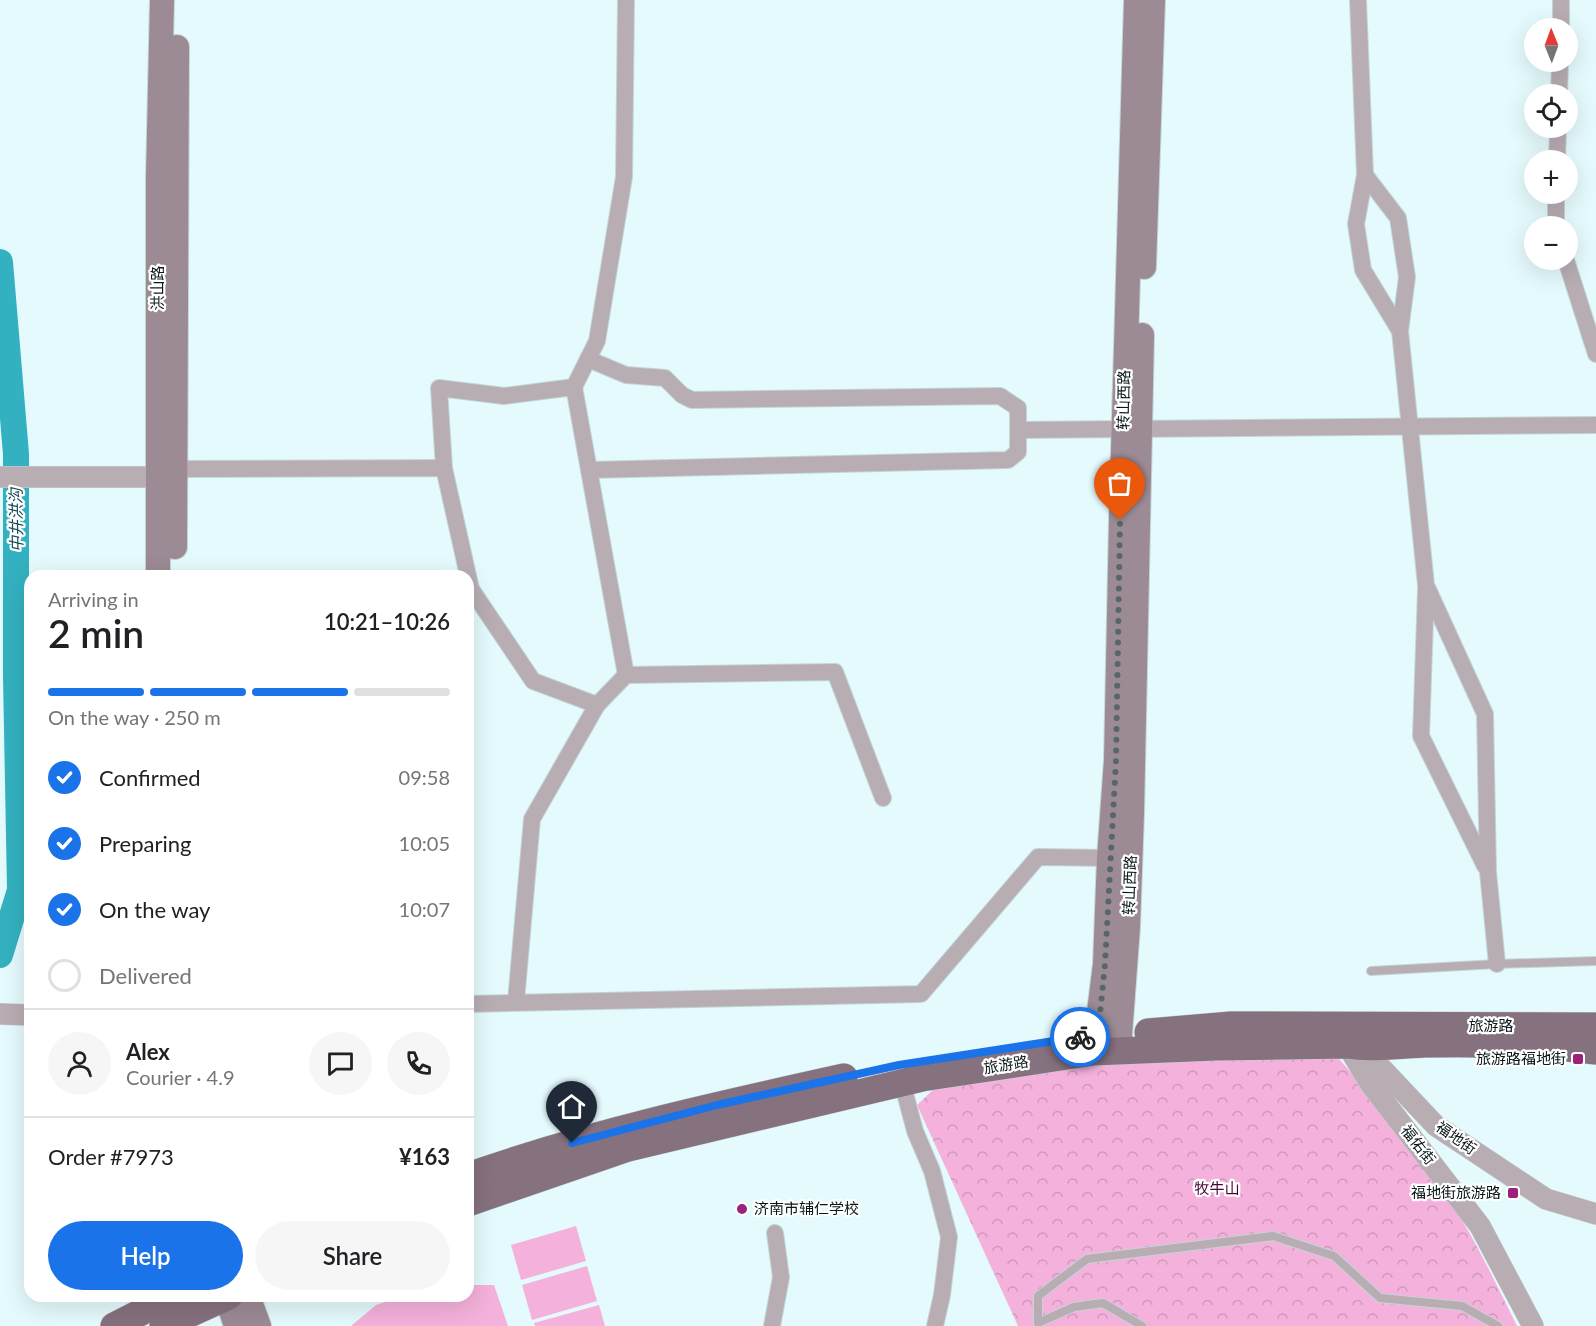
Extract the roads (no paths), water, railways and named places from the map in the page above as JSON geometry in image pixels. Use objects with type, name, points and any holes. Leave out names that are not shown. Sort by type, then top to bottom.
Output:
[{"type":"main road","name":"洪山路","points":[[162,0],[158,177],[167,473],[175,570]]},
{"type":"main road","name":"洪山路","points":[[159,570],[167,473],[177,0]]},
{"type":"main road","name":"转山西路","points":[[1109,1043],[1128,927],[1136,0]]},
{"type":"main road","name":"转山西路","points":[[1109,1043],[1105,964],[1109,858],[1116,760],[1153,0]]},
{"type":"main road","name":"旅游路","points":[[474,1174],[531,1154],[717,1105],[899,1065],[1109,1043],[1231,1025],[1350,1039],[1424,1044],[1539,1044],[1596,1051]]},
{"type":"main road","name":"旅游路","points":[[1350,1039],[1596,1026]]},
{"type":"main road","name":"旅游路","points":[[474,1201],[628,1148],[902,1082],[1109,1043]]},
{"type":"main road","points":[[114,1326],[161,1302]]},
{"type":"main road","points":[[163,1326],[218,1302]]},
{"type":"main road","points":[[233,1302],[236,1326]]},
{"type":"main road","points":[[237,1302],[259,1326]]},
{"type":"street","points":[[626,0],[624,177],[597,342],[574,387],[626,675]]},
{"type":"street","points":[[1358,0],[1365,175],[1356,224],[1363,270],[1400,330]]},
{"type":"street","points":[[1561,0],[1561,18]]},
{"type":"street","points":[[1365,175],[1398,218],[1407,277],[1400,330],[1426,585],[1421,736],[1488,872]]},
{"type":"street","points":[[1569,270],[1596,354]]},
{"type":"street","points":[[588,359],[626,375],[665,378],[692,400],[1000,396],[1018,408],[1018,452],[1008,460],[589,470]]},
{"type":"street","points":[[467,570],[444,468],[439,388],[504,396],[574,387]]},
{"type":"street","points":[[1018,430],[1596,424]]},
{"type":"street","points":[[0,477],[444,468]]},
{"type":"street","points":[[1426,585],[1485,714],[1488,872],[1497,964]]},
{"type":"street","points":[[474,593],[533,681],[597,705]]},
{"type":"street","points":[[516,1001],[532,819],[597,705],[626,675],[835,672],[883,798]]},
{"type":"street","points":[[474,1004],[921,994],[1038,857],[1109,858]]},
{"type":"street","points":[[4,1014],[24,1015]]},
{"type":"street","name":"福地街","points":[[1350,1039],[1436,1126],[1546,1199],[1596,1214]]},
{"type":"street","name":"福佑街","points":[[1350,1039],[1369,1082],[1480,1226],[1533,1326]]},
{"type":"street","points":[[902,1082],[915,1131],[932,1171],[949,1237],[942,1294],[935,1326]]},
{"type":"street","points":[[772,1326],[781,1277],[775,1233]]},
{"type":"lane","points":[[1371,971],[1596,961]]},
{"type":"lane","points":[[1142,1326],[1103,1303],[1074,1307],[1038,1323],[1038,1296],[1087,1259],[1274,1236],[1334,1256],[1380,1298],[1462,1306],[1498,1326]]},
{"type":"waterway","name":"中井洪沟","points":[[0,262],[16,454],[16,676],[20,890],[0,955]]},
{"type":"place","name":"旅游路福地街","points":[[1578,1059]]},
{"type":"place","name":"福地街旅游路","points":[[1513,1193]]},
{"type":"place","name":"济南市辅仁学校","points":[[742,1209]]},
{"type":"park label","name":"牧牛山","points":[[1217,1189]]}]
